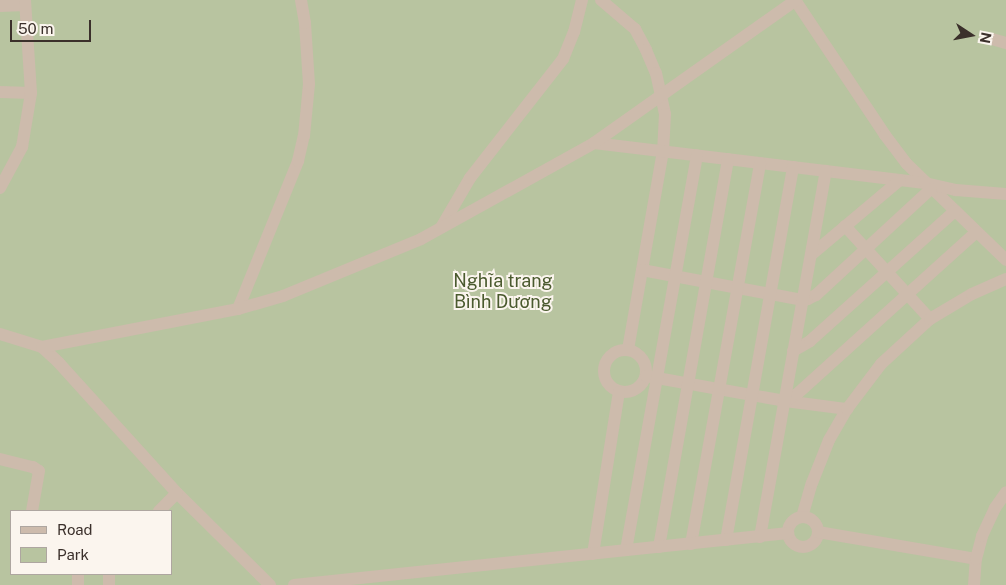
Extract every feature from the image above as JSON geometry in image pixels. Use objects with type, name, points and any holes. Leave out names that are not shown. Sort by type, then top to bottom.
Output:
[{"type":"street","points":[[238,309],[298,161],[304,136],[309,84],[305,23],[301,0]]},
{"type":"street","points":[[442,226],[470,178],[563,58],[574,32],[582,0]]},
{"type":"street","points":[[600,0],[635,29],[646,50],[662,96],[665,114],[663,151],[628,350]]},
{"type":"street","points":[[42,347],[238,309],[283,296],[421,239],[594,143],[796,0],[884,135],[907,164],[976,232],[1006,258]]},
{"type":"street","points":[[0,6],[25,2],[31,93],[22,147],[0,188]]},
{"type":"street","points":[[992,39],[1006,43]]},
{"type":"street","points":[[0,92],[31,93]]},
{"type":"street","points":[[594,143],[900,180],[956,190],[1006,194]]},
{"type":"street","points":[[626,550],[651,377],[675,277],[697,155]]},
{"type":"street","points":[[659,547],[728,159]]},
{"type":"street","points":[[691,544],[760,163]]},
{"type":"street","points":[[726,540],[793,167]]},
{"type":"street","points":[[760,537],[826,171]]},
{"type":"street","points":[[811,255],[900,180]]},
{"type":"street","points":[[642,270],[802,300],[816,295],[866,249],[928,186]]},
{"type":"street","points":[[793,351],[810,341],[955,211]]},
{"type":"street","points":[[845,226],[930,319]]},
{"type":"street","points":[[784,401],[797,394],[976,232]]},
{"type":"street","points":[[802,517],[812,521],[818,532],[815,541],[802,547],[794,544],[788,533],[792,522],[802,517],[820,461],[847,409],[881,364],[930,319],[972,294],[1006,279]]},
{"type":"street","points":[[0,334],[42,347],[60,363],[177,493],[270,585]]},
{"type":"street","points":[[628,350],[642,358],[651,377],[637,389],[620,392],[614,390],[605,380],[604,367],[606,361],[615,352],[628,350]]},
{"type":"street","points":[[651,377],[784,401],[847,409]]},
{"type":"street","points":[[593,554],[620,392]]},
{"type":"street","points":[[0,459],[33,467],[39,471],[32,510]]},
{"type":"street","points":[[974,585],[976,559],[988,521],[1006,492]]},
{"type":"street","points":[[160,510],[177,493]]},
{"type":"street","points":[[818,532],[976,559]]},
{"type":"street","points":[[294,585],[788,533]]},
{"type":"green space","name":"Nghĩa trang Bình Dương","points":[[0,0],[1006,0],[1006,585],[0,585]]}]
